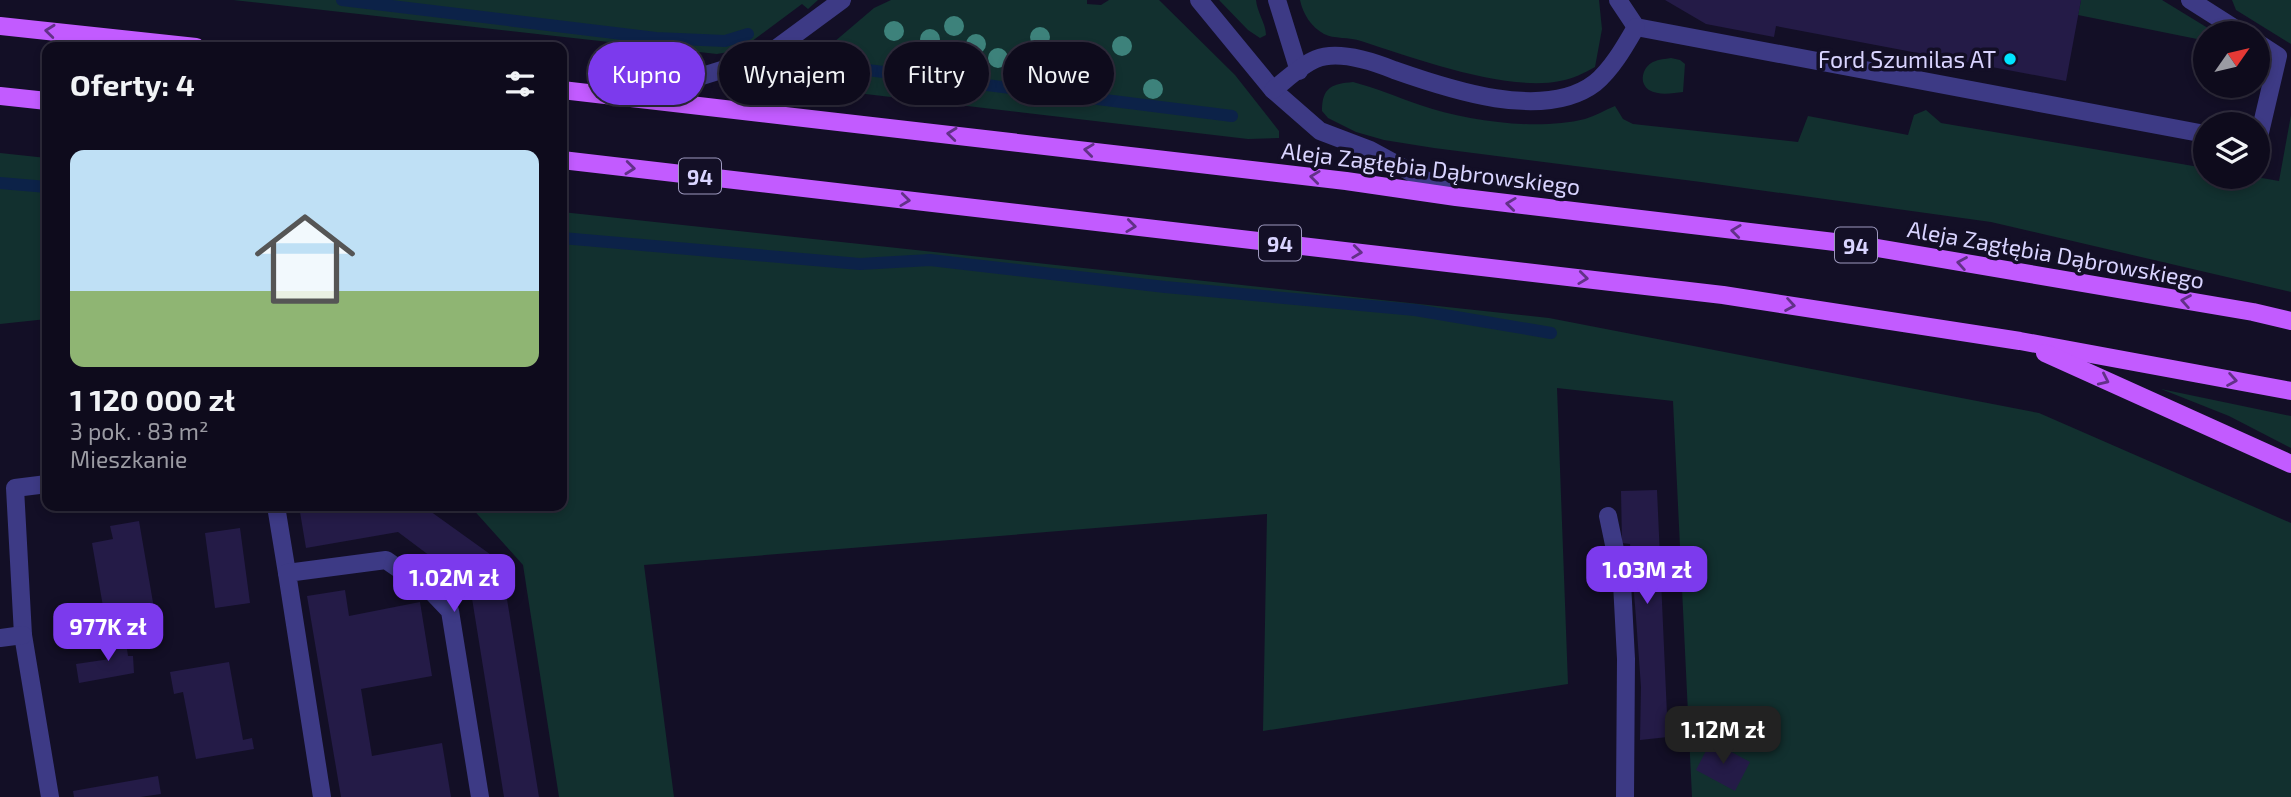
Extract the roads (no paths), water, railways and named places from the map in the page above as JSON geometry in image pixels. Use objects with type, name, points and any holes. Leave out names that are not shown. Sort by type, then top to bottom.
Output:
[{"type":"main road","points":[[0,26],[149,42]]},
{"type":"main road","name":"Aleja Zagłębia Dąbrowskiego","points":[[567,91],[588,93]]},
{"type":"main road","points":[[0,96],[42,100]]},
{"type":"main road","name":"Aleja Zagłębia Dąbrowskiego","points":[[692,105],[1346,181],[1456,197],[1860,245],[2253,312],[2291,321]]},
{"type":"main road","name":"94","points":[[567,161],[1723,295],[2020,341],[2291,391]]},
{"type":"main road","points":[[2020,341],[2291,464]]},
{"type":"street","points":[[705,75],[766,56],[842,0]]},
{"type":"street","points":[[1199,0],[1273,90],[1320,131],[1370,150],[1456,197]]},
{"type":"street","points":[[1277,0],[1299,71]]},
{"type":"street","points":[[1619,0],[1636,27],[2193,132]]},
{"type":"street","points":[[2201,3],[2226,21]]},
{"type":"street","points":[[1273,90],[1317,58],[1353,57],[1462,92],[1510,100],[1542,100],[1569,94],[1594,83],[1625,47],[1636,27]]},
{"type":"street","points":[[2270,50],[2278,55],[2270,89]]},
{"type":"street","points":[[42,485],[15,488],[23,635],[50,797]]},
{"type":"street","points":[[277,511],[322,797]]},
{"type":"street","points":[[1608,516],[1622,583],[1626,659],[1625,797]]},
{"type":"street","points":[[287,573],[386,560],[431,591],[450,611],[480,797]]},
{"type":"street","points":[[0,638],[23,635]]},
{"type":"waterway","points":[[342,0],[656,38],[725,41],[748,34]]},
{"type":"waterway","points":[[870,70],[1232,116]]},
{"type":"waterway","points":[[0,183],[42,187]]},
{"type":"waterway","points":[[567,238],[860,264],[930,260],[1165,287],[1415,310],[1551,333]]},
{"type":"place","name":"Ford Szumilas AT","points":[[2010,59]]}]
